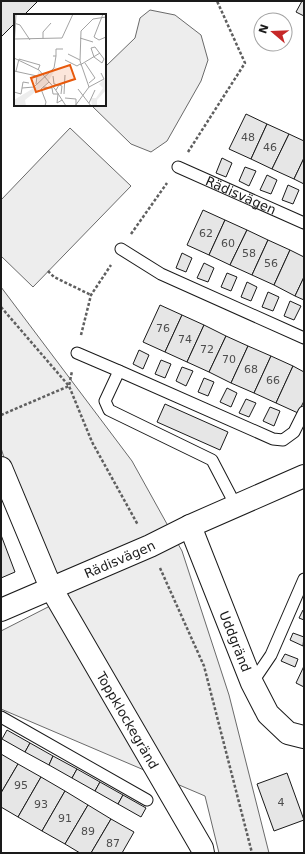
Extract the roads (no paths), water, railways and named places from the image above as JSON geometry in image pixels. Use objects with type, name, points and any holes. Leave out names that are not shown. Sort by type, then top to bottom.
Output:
[{"type":"street","name":"Toppklockegränd","points":[[1,468],[51,588],[202,848],[203,853]]},
{"type":"street","name":"Rädisvägen","points":[[1,610],[150,546],[190,526],[304,476]]},
{"type":"street","name":"Uddgränd","points":[[190,526],[252,683],[268,714],[288,733],[304,738]]},
{"type":"lane","name":"Rädisvägen","points":[[178,167],[304,223]]},
{"type":"lane","points":[[121,249],[161,274],[304,338]]},
{"type":"lane","points":[[77,353],[273,439],[283,440],[294,432],[304,412]]},
{"type":"lane","points":[[119,371],[105,401],[109,410],[212,460],[236,506]]},
{"type":"lane","points":[[252,683],[271,655],[304,579]]},
{"type":"lane","points":[[1,717],[147,800]]}]
